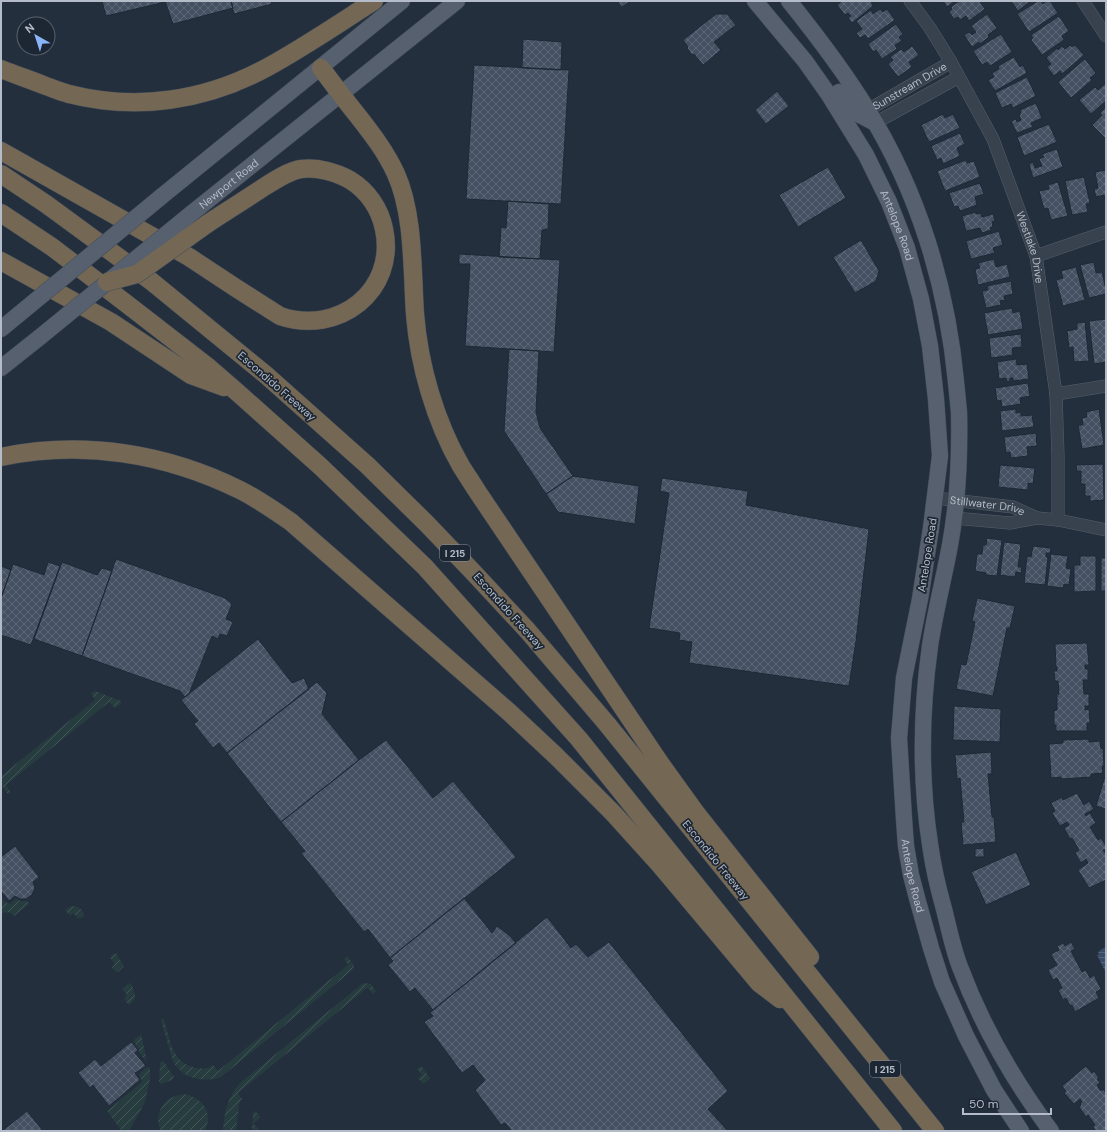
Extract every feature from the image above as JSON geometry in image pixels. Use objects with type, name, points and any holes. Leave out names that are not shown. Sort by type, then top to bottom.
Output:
[{"type":"highway","points":[[1,69],[68,94],[88,98],[130,102],[163,101],[184,98],[227,86],[265,69],[374,1]]},
{"type":"highway","points":[[321,68],[376,139],[396,174],[409,228],[415,315],[423,368],[437,413],[460,465],[696,813],[824,974],[834,1007]]},
{"type":"highway","points":[[1,150],[189,257],[280,316],[287,318],[303,321],[317,321],[332,318],[347,312],[360,302],[373,287],[380,275],[386,249],[385,233],[381,218],[374,204],[366,193],[354,183],[340,175],[324,170],[307,169],[294,171],[272,182],[207,224],[137,274],[107,282]]},
{"type":"highway","name":"Escondido Freeway","points":[[1,174],[46,204],[151,281],[266,375],[367,465],[426,523],[527,630],[607,724],[935,1131]]},
{"type":"highway","name":"I 215","points":[[1,213],[52,248],[124,301],[206,366],[320,466],[426,567],[579,739],[894,1131]]},
{"type":"highway","points":[[1,261],[111,322],[191,375],[237,392]]},
{"type":"highway","points":[[1,457],[31,452],[69,449],[140,455],[197,471],[241,490],[268,506],[291,522],[508,712],[556,756],[613,813],[660,865],[758,983],[797,1010]]},
{"type":"main road","points":[[1,329],[402,1]]},
{"type":"main road","name":"Newport Road","points":[[1,368],[457,1]]},
{"type":"main road","name":"Antelope Road","points":[[755,1],[790,42],[829,95],[866,155],[889,202],[907,248],[921,299],[930,346],[940,456],[936,498],[920,599],[904,678],[899,738],[906,846],[917,898],[942,982],[956,1015],[994,1090],[1021,1131]]},
{"type":"main road","name":"Antelope Road","points":[[789,1],[815,33],[840,68],[884,138],[906,186],[924,231],[937,272],[954,359],[959,411],[958,484],[954,518],[931,643],[924,708],[923,758],[930,846],[938,888],[950,935],[960,966],[974,999],[998,1049],[1032,1105],[1051,1131]]},
{"type":"main road","points":[[790,42],[812,53],[854,112],[872,117]]},
{"type":"main road","points":[[848,124],[859,128],[870,138],[910,218],[924,231]]},
{"type":"street","name":"Westlake Drive","points":[[910,1],[930,28],[951,62],[994,139],[1036,256],[1056,394],[1058,520]]},
{"type":"street","points":[[1083,1],[1106,36]]},
{"type":"street","name":"Sunstream Drive","points":[[872,117],[951,62]]},
{"type":"street","name":"Sunstream Drive","points":[[872,117],[959,77]]},
{"type":"street","points":[[1036,256],[1106,232]]},
{"type":"street","points":[[1056,394],[1106,386]]},
{"type":"street","name":"Stillwater Drive","points":[[936,498],[1013,506],[1037,518]]},
{"type":"street","name":"Stillwater Drive","points":[[954,518],[1010,524],[1037,518],[1058,520],[1106,530]]},
{"type":"green space","points":[[95,691],[121,701],[121,704],[115,708],[109,702],[6,785],[11,793],[8,794],[1,785],[1,776],[95,700],[91,693]]},
{"type":"green space","points":[[1,896],[5,902],[10,904],[16,898],[20,901],[27,901],[29,904],[14,916],[8,912],[1,914]]},
{"type":"green space","points":[[71,906],[80,908],[83,911],[84,916],[79,919],[73,913],[70,916],[65,910]]},
{"type":"green space","points":[[116,953],[124,966],[118,972],[112,967],[115,964],[110,958]]},
{"type":"green space","points":[[347,956],[354,965],[353,969],[349,973],[221,1077],[207,1080],[187,1076],[173,1061],[161,1019],[164,1020],[174,1051],[183,1062],[189,1066],[202,1069],[213,1065],[218,1071],[348,965],[344,959]]},
{"type":"green space","points":[[129,983],[132,985],[135,998],[129,1005],[124,999],[127,995],[122,989]]},
{"type":"green space","points":[[365,983],[371,984],[376,991],[373,994],[367,988],[238,1093],[242,1099],[239,1105],[236,1131],[223,1131],[224,1118],[229,1100],[240,1083]]},
{"type":"green space","points":[[141,1034],[147,1062],[133,1041]]},
{"type":"green space","points":[[162,1061],[174,1077],[172,1080],[161,1084],[159,1082],[160,1063]]},
{"type":"green space","points":[[421,1066],[430,1078],[423,1084],[418,1078],[422,1075],[417,1069]]},
{"type":"green space","points":[[150,1067],[150,1079],[145,1102],[129,1131],[119,1131],[121,1130],[107,1111],[142,1082],[139,1075],[145,1068]]},
{"type":"green space","points":[[185,1094],[197,1099],[205,1107],[208,1118],[205,1131],[161,1131],[158,1122],[160,1109],[169,1099]]},
{"type":"green space","points":[[255,1111],[261,1117],[253,1124],[259,1129],[257,1131],[252,1131],[253,1113]]},
{"type":"water","points":[[1106,947],[1106,973],[1097,955],[1099,954],[1098,952]]},
{"type":"building","points":[[102,1],[165,1],[165,2],[106,16]]},
{"type":"building","points":[[165,1],[231,1],[233,8],[173,24]]},
{"type":"building","points":[[231,1],[271,1],[272,4],[234,14]]},
{"type":"building","points":[[617,1],[631,1],[622,7]]},
{"type":"building","points":[[842,1],[871,1],[873,6],[852,23],[848,18],[851,16],[848,13],[845,15],[837,5]]},
{"type":"building","points":[[943,1],[955,1],[947,7]]},
{"type":"building","points":[[959,1],[979,1],[985,9],[969,21],[966,16],[960,20],[958,17],[954,19],[949,12],[952,9],[951,7]]},
{"type":"building","points":[[1011,1],[1031,1],[1018,11]]},
{"type":"building","points":[[1038,1],[1041,1],[1043,4],[1050,1],[1058,13],[1029,32],[1017,14]]},
{"type":"building","points":[[880,9],[883,12],[887,9],[895,20],[868,39],[865,35],[860,38],[856,33],[862,29],[856,21],[871,10],[873,14]]},
{"type":"building","points":[[716,14],[727,14],[736,25],[714,42],[721,50],[703,65],[694,54],[692,55],[683,40]]},
{"type":"building","points":[[987,14],[997,28],[980,44],[979,42],[972,47],[964,35],[969,32],[972,35],[976,32],[971,26]]},
{"type":"building","points":[[1059,16],[1069,31],[1062,36],[1064,40],[1042,55],[1031,40],[1033,38],[1031,35]]},
{"type":"building","points":[[896,24],[903,34],[899,37],[902,41],[895,45],[897,49],[882,59],[876,50],[873,52],[868,44]]},
{"type":"building","points":[[1001,34],[1012,52],[990,66],[987,62],[982,65],[973,51]]},
{"type":"building","points":[[523,39],[562,42],[561,70],[522,68]]},
{"type":"building","points":[[1070,45],[1072,47],[1075,45],[1084,55],[1062,74],[1060,71],[1054,76],[1047,67],[1051,64],[1046,58],[1057,48],[1058,50],[1062,46],[1065,49]]},
{"type":"building","points":[[912,46],[919,55],[909,62],[912,67],[898,77],[888,64],[893,60],[890,57],[901,49],[904,52]]},
{"type":"building","points":[[1014,57],[1020,67],[1023,65],[1027,73],[995,91],[988,80],[994,77],[992,73],[999,69],[998,66]]},
{"type":"building","points":[[1085,59],[1096,73],[1090,78],[1092,80],[1071,98],[1058,82]]},
{"type":"building","points":[[474,65],[569,70],[561,204],[466,199]]},
{"type":"building","points":[[1027,77],[1036,96],[1013,108],[1011,104],[1002,108],[995,93]]},
{"type":"building","points":[[1106,83],[1106,101],[1091,114],[1079,100],[1095,87],[1098,90]]},
{"type":"building","points":[[777,91],[789,106],[766,124],[755,110]]},
{"type":"building","points":[[1036,103],[1042,118],[1031,123],[1033,127],[1017,133],[1011,121],[1016,119],[1017,122],[1021,120],[1019,115],[1021,112],[1020,110]]},
{"type":"building","points":[[1106,107],[1105,138],[1092,125],[1102,115],[1100,113]]},
{"type":"building","points":[[943,114],[945,118],[953,114],[960,128],[929,142],[921,125]]},
{"type":"building","points":[[1049,124],[1057,142],[1024,156],[1017,137]]},
{"type":"building","points":[[960,133],[965,144],[957,148],[960,156],[943,164],[941,158],[937,160],[931,146]]},
{"type":"building","points":[[1057,149],[1063,167],[1033,178],[1029,164],[1033,162],[1035,168],[1042,166],[1039,159],[1044,157],[1042,154]]},
{"type":"building","points":[[966,160],[967,163],[974,161],[980,177],[945,191],[937,171]]},
{"type":"building","points":[[828,167],[846,198],[798,227],[779,195]]},
{"type":"building","points":[[1106,170],[1106,202],[1104,195],[1096,197],[1094,189],[1098,188],[1095,172]]},
{"type":"building","points":[[1084,177],[1090,203],[1086,204],[1088,212],[1072,215],[1065,181]]},
{"type":"building","points":[[1058,182],[1068,216],[1051,220],[1048,208],[1044,209],[1039,191],[1049,189],[1048,185]]},
{"type":"building","points":[[980,183],[984,194],[975,197],[977,205],[960,211],[958,206],[954,207],[949,193]]},
{"type":"building","points":[[508,201],[549,204],[548,229],[542,230],[540,259],[499,257],[501,227],[506,228]]},
{"type":"building","points":[[976,212],[976,214],[981,213],[982,217],[993,214],[995,221],[992,222],[993,227],[990,228],[991,230],[982,233],[980,228],[966,231],[962,216]]},
{"type":"building","points":[[999,231],[1003,245],[993,248],[995,253],[971,259],[966,241]]},
{"type":"building","points":[[861,240],[879,271],[876,281],[855,293],[833,257]]},
{"type":"building","points":[[459,254],[560,260],[554,352],[465,346],[470,264],[459,264]]},
{"type":"building","points":[[994,259],[996,267],[1007,264],[1010,277],[978,285],[975,269],[980,268],[978,263]]},
{"type":"building","points":[[1094,262],[1096,273],[1102,272],[1106,294],[1089,298],[1080,265]]},
{"type":"building","points":[[1076,267],[1085,300],[1063,306],[1056,280],[1063,278],[1061,271]]},
{"type":"building","points":[[1011,281],[1013,294],[1004,296],[1005,300],[1000,301],[1001,305],[986,308],[982,291],[988,290],[987,286]]},
{"type":"building","points":[[1012,308],[1013,313],[1020,311],[1023,329],[988,335],[984,313]]},
{"type":"building","points":[[1106,319],[1106,362],[1094,364],[1089,321]]},
{"type":"building","points":[[1085,322],[1089,361],[1074,362],[1073,347],[1069,348],[1067,331],[1077,329],[1077,323]]},
{"type":"building","points":[[1021,334],[1022,347],[1012,348],[1013,355],[991,358],[989,338]]},
{"type":"building","points":[[509,349],[539,351],[536,412],[540,428],[573,476],[546,494],[504,431]]},
{"type":"building","points":[[1016,359],[1017,365],[1027,364],[1029,379],[1013,381],[1013,378],[1010,378],[1010,381],[1007,382],[1006,378],[999,379],[997,362]]},
{"type":"building","points":[[1028,383],[1030,396],[1020,398],[1021,404],[1002,407],[1001,400],[997,401],[995,388]]},
{"type":"building","points":[[1016,409],[1016,413],[1021,412],[1021,416],[1032,415],[1034,427],[1002,431],[1000,411]]},
{"type":"building","points":[[1099,409],[1104,445],[1082,449],[1078,425],[1083,425],[1082,418],[1087,417],[1086,412]]},
{"type":"building","points":[[1036,433],[1037,446],[1027,447],[1028,456],[1011,458],[1010,452],[1006,453],[1004,437]]},
{"type":"building","points":[[1103,464],[1104,500],[1090,501],[1090,496],[1085,496],[1085,484],[1081,484],[1081,471],[1077,471],[1076,465]]},
{"type":"building","points":[[1000,465],[1035,468],[1033,484],[1028,483],[1028,490],[998,487]]},
{"type":"building","points":[[573,476],[639,486],[635,524],[558,512],[546,494]]},
{"type":"building","points":[[662,478],[748,491],[746,505],[869,529],[856,641],[849,686],[689,663],[692,642],[679,640],[680,633],[649,628],[669,493],[660,491]]},
{"type":"building","points":[[987,538],[1002,540],[997,576],[986,575],[986,573],[975,571],[977,554],[982,554],[983,545],[986,545]]},
{"type":"building","points":[[1004,542],[1021,544],[1018,567],[1022,567],[1021,573],[1016,572],[1015,577],[1000,575]]},
{"type":"building","points":[[1033,546],[1051,548],[1050,553],[1046,553],[1046,557],[1048,557],[1045,585],[1024,583],[1027,556],[1031,557]]},
{"type":"building","points":[[1051,554],[1068,556],[1066,568],[1071,569],[1069,585],[1064,584],[1063,588],[1047,586]]},
{"type":"building","points":[[1080,556],[1096,556],[1096,591],[1074,592],[1074,565],[1080,565]]},
{"type":"building","points":[[1101,558],[1106,558],[1106,591],[1101,591]]},
{"type":"building","points":[[116,559],[225,598],[232,604],[226,619],[233,622],[227,636],[220,634],[218,639],[212,636],[189,694],[185,697],[180,691],[82,656]]},
{"type":"building","points":[[48,562],[60,566],[31,645],[1,635],[1,598],[13,564],[44,575]]},
{"type":"building","points":[[62,562],[97,575],[102,568],[112,571],[82,656],[34,639]]},
{"type":"building","points":[[1,566],[11,570],[1,598]]},
{"type":"building","points":[[977,598],[1015,606],[1010,628],[1007,628],[993,696],[956,689],[961,664],[966,665],[975,622],[972,621]]},
{"type":"building","points":[[258,639],[292,683],[304,678],[309,689],[227,753],[219,743],[213,748],[194,724],[198,721],[181,700]]},
{"type":"building","points":[[1087,643],[1089,665],[1085,665],[1085,669],[1088,669],[1088,680],[1083,680],[1084,694],[1089,694],[1089,706],[1085,706],[1085,710],[1089,709],[1090,723],[1087,723],[1087,731],[1056,731],[1056,725],[1054,725],[1054,711],[1057,710],[1057,694],[1059,694],[1058,681],[1055,681],[1054,671],[1057,671],[1055,644]]},
{"type":"building","points":[[317,682],[327,693],[322,714],[359,760],[281,822],[227,753]]},
{"type":"building","points":[[954,706],[1001,709],[1000,742],[953,740]]},
{"type":"building","points":[[1089,739],[1089,742],[1100,741],[1101,749],[1103,748],[1103,773],[1091,774],[1091,777],[1062,779],[1061,777],[1051,778],[1049,744],[1063,743],[1063,740]]},
{"type":"building","points":[[386,740],[433,798],[453,781],[516,857],[390,958],[368,929],[364,932],[301,853],[305,851],[281,822]]},
{"type":"building","points":[[991,752],[992,774],[988,774],[996,842],[963,845],[961,822],[964,822],[960,778],[957,779],[955,755]]},
{"type":"building","points":[[1106,773],[1106,809],[1096,806]]},
{"type":"building","points":[[1077,793],[1084,805],[1089,801],[1094,809],[1085,814],[1086,816],[1090,813],[1096,823],[1090,827],[1098,840],[1101,838],[1106,846],[1106,849],[1103,850],[1106,854],[1106,880],[1089,888],[1078,870],[1088,863],[1086,859],[1081,863],[1075,853],[1079,850],[1072,838],[1070,839],[1064,828],[1069,825],[1067,822],[1060,826],[1052,813],[1055,811],[1051,803],[1062,797],[1063,800]]},
{"type":"building","points":[[15,846],[39,877],[33,882],[35,888],[32,895],[26,899],[20,899],[15,896],[9,901],[1,891],[1,857]]},
{"type":"building","points":[[984,848],[984,857],[975,857],[975,849]]},
{"type":"building","points":[[1016,852],[1031,885],[986,905],[971,872]]},
{"type":"building","points":[[464,898],[492,933],[497,926],[509,935],[516,943],[433,1010],[415,988],[410,992],[388,965],[393,961],[390,958]]},
{"type":"building","points":[[547,917],[571,948],[576,944],[588,957],[609,942],[728,1091],[708,1109],[728,1131],[512,1131],[505,1123],[501,1125],[475,1090],[485,1080],[473,1065],[462,1073],[424,1022],[433,1016],[430,1013],[433,1010]]},
{"type":"building","points":[[1071,942],[1075,949],[1071,951],[1082,972],[1086,970],[1090,978],[1094,975],[1101,989],[1096,992],[1099,998],[1075,1012],[1072,1005],[1070,1006],[1066,998],[1063,1000],[1058,990],[1062,988],[1057,978],[1053,980],[1048,970],[1057,965],[1051,954],[1059,950],[1057,946],[1063,943],[1065,946]]},
{"type":"building","points":[[131,1042],[138,1050],[135,1053],[146,1066],[135,1073],[140,1080],[109,1106],[93,1085],[90,1088],[78,1073],[95,1059],[101,1066]]},
{"type":"building","points":[[1086,1066],[1092,1073],[1094,1071],[1099,1078],[1097,1079],[1100,1083],[1097,1085],[1101,1091],[1103,1089],[1106,1093],[1106,1131],[1096,1131],[1093,1127],[1095,1125],[1088,1115],[1086,1117],[1079,1107],[1082,1102],[1080,1099],[1074,1104],[1064,1093],[1066,1091],[1062,1086]]},
{"type":"building","points":[[27,1111],[43,1131],[2,1131]]}]
